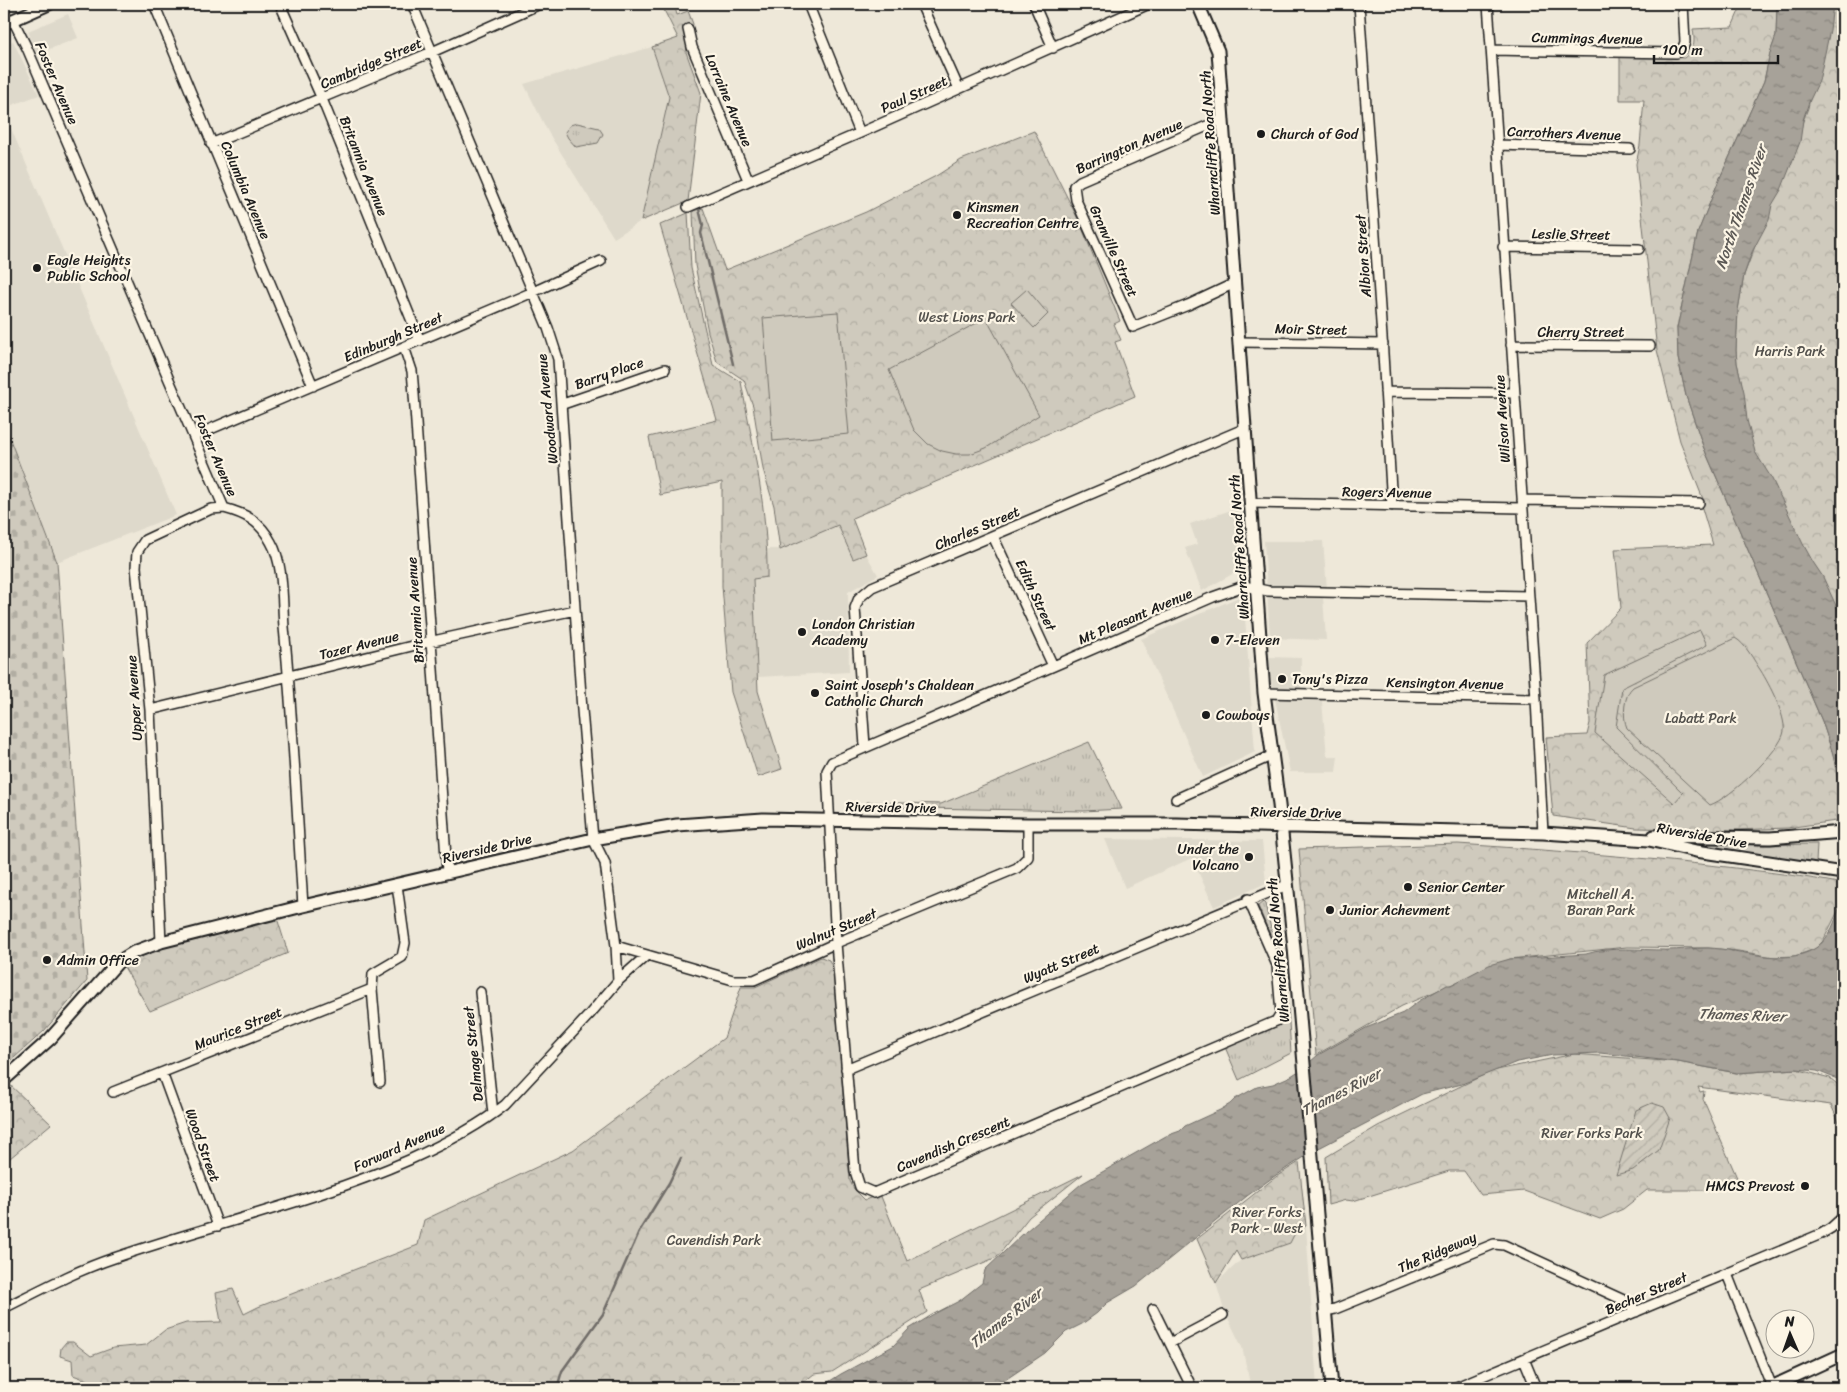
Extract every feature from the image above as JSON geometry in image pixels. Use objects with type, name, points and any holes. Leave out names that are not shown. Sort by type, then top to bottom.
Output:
[{"type":"main road","points":[[8,22],[49,4]]},
{"type":"main road","name":"Wharncliffe Road North","points":[[1198,4],[1218,51],[1264,692],[1287,885],[1332,1388]]},
{"type":"main road","name":"Riverside Drive","points":[[4,1080],[50,1040],[118,962],[134,952],[162,942],[447,872],[593,839],[677,825],[763,819],[1028,824],[1176,824],[1542,833],[1649,840],[1696,851],[1839,873]]},
{"type":"main road","points":[[1649,840],[1654,836],[1770,838],[1843,832]]},
{"type":"main road","points":[[1771,1388],[1843,1354]]},
{"type":"street","name":"Columbia Avenue","points":[[154,4],[313,386]]},
{"type":"street","name":"Britannia Avenue","points":[[280,4],[322,99],[420,340]]},
{"type":"street","name":"Woodward Avenue","points":[[412,4],[548,328],[558,359],[563,404],[575,610],[593,839]]},
{"type":"street","name":"Cambridge Street","points":[[211,144],[322,99],[540,4]]},
{"type":"street","points":[[808,4],[860,133]]},
{"type":"street","points":[[921,4],[959,89]]},
{"type":"street","points":[[1034,4],[1053,48]]},
{"type":"street","name":"Paul Street","points":[[688,207],[1150,4]]},
{"type":"street","name":"Albion Street","points":[[1359,4],[1383,344],[1392,506]]},
{"type":"street","name":"Wilson Avenue","points":[[1488,4],[1503,247],[1536,699],[1542,833]]},
{"type":"street","name":"Cummings Avenue","points":[[1491,50],[1670,53],[1681,50],[1685,40],[1683,4]]},
{"type":"street","name":"Foster Avenue","points":[[8,22],[27,48],[224,508],[242,513],[258,523],[272,542],[280,568],[289,676],[303,906]]},
{"type":"street","name":"Lorraine Avenue","points":[[688,29],[692,47],[748,180]]},
{"type":"street","name":"Barrington Avenue","points":[[1074,186],[1080,181],[1223,119]]},
{"type":"street","name":"Carrothers Avenue","points":[[1497,145],[1630,149]]},
{"type":"street","name":"Granville Street","points":[[1074,186],[1076,200],[1133,327],[1188,305],[1235,283]]},
{"type":"street","name":"Leslie Street","points":[[1503,247],[1639,249]]},
{"type":"street","name":"Edinburgh Street","points":[[194,436],[533,292],[601,261]]},
{"type":"street","name":"Moir Street","points":[[1239,342],[1383,344]]},
{"type":"street","name":"Cherry Street","points":[[1511,345],[1650,346]]},
{"type":"street","name":"Britannia Avenue","points":[[404,347],[412,371],[414,394],[447,872]]},
{"type":"street","name":"Barry Place","points":[[563,404],[665,369]]},
{"type":"street","points":[[1385,392],[1514,393]]},
{"type":"street","name":"Charles Street","points":[[865,746],[855,608],[859,598],[872,587],[1246,428]]},
{"type":"street","name":"Rogers Avenue","points":[[1251,503],[1392,506],[1698,503]]},
{"type":"street","name":"Upper Avenue","points":[[162,942],[150,710],[136,567],[137,552],[145,540],[210,509],[224,508]]},
{"type":"street","name":"Edith Street","points":[[993,536],[1053,666]]},
{"type":"street","name":"Mt Pleasant Avenue","points":[[828,821],[827,771],[832,762],[865,746],[1213,597],[1244,586],[1257,587],[1268,591],[1529,596]]},
{"type":"street","name":"Tozer Avenue","points":[[150,710],[431,642],[575,610]]},
{"type":"street","name":"Kensington Avenue","points":[[1264,692],[1536,699]]},
{"type":"street","points":[[1176,799],[1273,755]]},
{"type":"street","name":"Cavendish Crescent","points":[[828,821],[855,1171],[860,1187],[874,1193],[1276,1022],[1281,1013],[1277,964],[1248,899]]},
{"type":"street","name":"Walnut Street","points":[[616,946],[734,980],[754,980],[836,943],[1017,868],[1028,857],[1028,824]]},
{"type":"street","points":[[593,839],[605,863],[616,946],[618,980]]},
{"type":"street","points":[[380,1082],[372,974],[402,957],[405,943],[397,885]]},
{"type":"street","name":"Wyatt Street","points":[[846,1069],[1248,899],[1287,885]]},
{"type":"street","name":"Forward Avenue","points":[[4,1308],[78,1271],[369,1178],[439,1146],[493,1114],[504,1105],[576,1029],[618,980],[647,955]]},
{"type":"street","name":"Maurice Street","points":[[113,1092],[372,989]]},
{"type":"street","name":"Delmage Street","points":[[480,992],[493,1114]]},
{"type":"street","name":"Wood Street","points":[[162,1073],[218,1226]]},
{"type":"street","name":"Becher Street","points":[[1454,1388],[1820,1234],[1831,1228],[1843,1217]]},
{"type":"street","name":"The Ridgeway","points":[[1325,1311],[1335,1310],[1494,1244],[1504,1245],[1630,1303],[1636,1312]]},
{"type":"street","points":[[1727,1274],[1771,1388]]},
{"type":"street","points":[[1153,1309],[1192,1388]]},
{"type":"street","points":[[1170,1343],[1222,1315]]},
{"type":"street","points":[[1524,1359],[1536,1388]]},
{"type":"shaded area","points":[[68,14],[78,38],[37,54],[28,31]]},
{"type":"shaded area","points":[[13,41],[39,95],[4,108],[4,44]]},
{"type":"shaded area","points":[[652,47],[669,97],[641,221],[614,238],[548,132],[524,84]]},
{"type":"shaded area","name":"Eagle Heights Public School","points":[[4,112],[176,515],[57,562],[4,424]]},
{"type":"shaded area","points":[[1243,506],[1243,568],[1202,591],[1185,548],[1197,544],[1190,524]]},
{"type":"shaded area","name":"London Christian Academy","points":[[838,525],[853,558],[866,554],[878,575],[848,592],[849,672],[758,677],[753,579],[767,577],[767,549],[780,549]]},
{"type":"shaded area","points":[[1264,541],[1323,541],[1327,589],[1323,597],[1326,640],[1270,638]]},
{"type":"shaded area","points":[[1239,597],[1244,604],[1255,752],[1203,777],[1141,639]]},
{"type":"shaded area","points":[[1269,657],[1301,658],[1301,690],[1321,691],[1327,756],[1338,756],[1336,772],[1290,772],[1272,684]]},
{"type":"shaded area","points":[[1105,839],[1262,841],[1266,883],[1214,907],[1192,858],[1125,888]]},
{"type":"shaded area","points":[[1306,1226],[1317,1388],[1251,1388],[1242,1347],[1224,1310],[1216,1283],[1241,1260],[1290,1243],[1297,1229]]},
{"type":"green space","points":[[661,4],[674,4],[677,15],[688,11],[693,24],[686,52],[701,93],[688,201],[641,221],[669,97],[652,47],[678,38]]},
{"type":"green space","name":"Labatt Park","points":[[1742,4],[1777,4],[1776,36],[1764,81],[1719,180],[1698,232],[1677,328],[1678,358],[1686,396],[1703,446],[1822,721],[1837,770],[1843,807],[1843,820],[1787,828],[1736,830],[1636,828],[1553,816],[1546,737],[1587,735],[1590,723],[1587,643],[1621,608],[1615,549],[1713,545],[1701,505],[1703,499],[1680,441],[1657,350],[1636,164],[1640,145],[1644,100],[1620,100],[1620,55],[1684,58],[1690,52],[1693,45],[1693,29],[1732,27]]},
{"type":"green space","name":"Harris Park","points":[[1828,4],[1843,4],[1843,624],[1746,437],[1741,380],[1736,350],[1738,310],[1744,275],[1808,108]]},
{"type":"green space","points":[[577,123],[599,128],[603,134],[598,143],[576,147],[565,132],[570,125]]},
{"type":"green space","name":"West Lions Park","points":[[1034,131],[1080,223],[1120,321],[1114,324],[1121,340],[1115,342],[1135,396],[852,518],[866,554],[853,559],[838,525],[780,550],[774,506],[763,469],[753,406],[744,380],[717,362],[708,332],[695,265],[693,211],[703,208],[725,270],[866,212],[936,176],[961,160]]},
{"type":"green space","points":[[688,213],[691,268],[713,365],[741,382],[762,503],[767,552],[767,577],[753,579],[758,691],[782,769],[758,777],[731,692],[722,586],[722,482],[660,495],[649,437],[717,420],[660,225]]},
{"type":"green space","points":[[1027,289],[1048,314],[1034,328],[1011,303]]},
{"type":"green space","points":[[838,312],[849,434],[773,441],[763,318]]},
{"type":"green space","points":[[986,318],[1039,415],[986,448],[970,454],[942,451],[928,444],[914,430],[889,370]]},
{"type":"green space","points":[[4,424],[57,562],[87,981],[44,1031],[4,1067]]},
{"type":"green space","points":[[1700,630],[1707,645],[1622,688],[1616,727],[1683,793],[1674,803],[1595,733],[1604,675]]},
{"type":"green space","points":[[1735,638],[1746,648],[1768,684],[1780,709],[1784,731],[1774,750],[1753,773],[1729,794],[1710,805],[1627,728],[1625,723],[1625,706],[1630,690],[1633,687]]},
{"type":"green space","points":[[1089,742],[1122,809],[1083,811],[867,807],[867,802],[941,804]]},
{"type":"green space","points":[[1697,843],[1817,844],[1816,863],[1697,845]]},
{"type":"green space","name":"Mitchell A. Baran Park","points":[[1458,844],[1693,863],[1800,876],[1843,884],[1843,892],[1839,909],[1823,941],[1815,949],[1801,954],[1774,957],[1708,948],[1627,947],[1510,959],[1402,1006],[1316,1055],[1299,849]]},
{"type":"green space","points":[[1263,902],[1272,933],[1285,959],[1291,1053],[1239,1080],[1225,1047],[1280,1025],[1286,1016],[1282,963],[1258,906]]},
{"type":"green space","points":[[277,918],[288,953],[150,1011],[124,967],[137,958],[168,946]]},
{"type":"green space","name":"Cavendish Park","points":[[821,957],[829,960],[833,968],[850,1181],[854,1189],[865,1200],[880,1194],[907,1261],[1083,1174],[1029,1217],[997,1257],[919,1290],[927,1312],[832,1372],[814,1374],[796,1388],[87,1388],[87,1380],[73,1375],[72,1360],[60,1356],[61,1348],[66,1342],[73,1342],[91,1356],[113,1348],[146,1345],[165,1330],[186,1323],[221,1322],[216,1293],[233,1289],[244,1314],[418,1245],[424,1220],[573,1150],[724,1038],[741,987],[755,987]]},
{"type":"green space","name":"River Forks Park","points":[[1574,1054],[1678,1062],[1736,1073],[1796,1069],[1830,1078],[1843,1089],[1843,1131],[1831,1105],[1698,1087],[1700,1092],[1704,1091],[1703,1099],[1738,1180],[1713,1190],[1647,1190],[1623,1209],[1600,1219],[1524,1191],[1481,1195],[1464,1171],[1449,1171],[1353,1201],[1346,1200],[1328,1205],[1326,1157],[1378,1126],[1492,1071]]},
{"type":"green space","points":[[8,1083],[51,1124],[4,1163],[4,1086]]},
{"type":"green space","points":[[1652,1103],[1664,1107],[1670,1118],[1659,1150],[1633,1170],[1616,1175],[1636,1110]]},
{"type":"green space","name":"River Forks Park - West","points":[[1299,1162],[1306,1226],[1297,1229],[1290,1243],[1241,1260],[1236,1251],[1216,1283],[1197,1239],[1277,1176]]},
{"type":"water","name":"North Thames River","points":[[1777,4],[1833,4],[1830,30],[1819,81],[1803,120],[1800,142],[1781,190],[1772,205],[1769,220],[1752,252],[1744,275],[1738,310],[1737,363],[1755,452],[1772,479],[1803,544],[1823,577],[1843,617],[1843,808],[1833,754],[1822,721],[1703,446],[1686,396],[1678,358],[1677,328],[1698,232],[1719,180],[1764,81],[1776,36]]},
{"type":"water","name":"Thames River","points":[[1843,892],[1843,1084],[1840,1080],[1817,1071],[1796,1069],[1737,1073],[1678,1062],[1600,1053],[1553,1055],[1517,1062],[1462,1084],[1422,1094],[1317,1149],[1247,1196],[1136,1286],[1107,1303],[1082,1324],[1066,1332],[1045,1353],[991,1388],[819,1388],[893,1346],[909,1329],[959,1301],[982,1283],[985,1270],[1025,1232],[1081,1184],[1166,1136],[1180,1131],[1185,1126],[1220,1110],[1257,1087],[1273,1084],[1291,1076],[1318,1055],[1366,1028],[1403,1013],[1419,1001],[1447,985],[1451,985],[1489,965],[1510,959],[1586,954],[1606,950],[1708,948],[1776,957],[1802,954],[1814,949],[1826,939],[1837,916]]},
{"type":"waterway","points":[[699,209],[703,225],[701,233],[733,364]]},
{"type":"waterway","points":[[557,1388],[562,1371],[603,1314],[640,1230],[669,1183],[681,1158]]},
{"type":"place","name":"Church of God","points":[[1261,134]]},
{"type":"place","name":"Kinsmen Recreation Centre","points":[[957,215]]},
{"type":"place","name":"Eagle Heights Public School","points":[[37,268]]},
{"type":"place","name":"London Christian Academy","points":[[802,632]]},
{"type":"place","name":"7-Eleven","points":[[1215,640]]},
{"type":"place","name":"Tony's Pizza","points":[[1282,679]]},
{"type":"place","name":"Saint Joseph's Chaldean Catholic Church","points":[[815,693]]},
{"type":"place","name":"Cowboys","points":[[1206,715]]},
{"type":"place","name":"Under the Volcano","points":[[1249,857]]},
{"type":"place","name":"Senior Center","points":[[1408,887]]},
{"type":"place","name":"Junior Achevment","points":[[1330,910]]},
{"type":"place","name":"Admin Office","points":[[47,960]]},
{"type":"place","name":"HMCS Prevost","points":[[1805,1186]]}]
